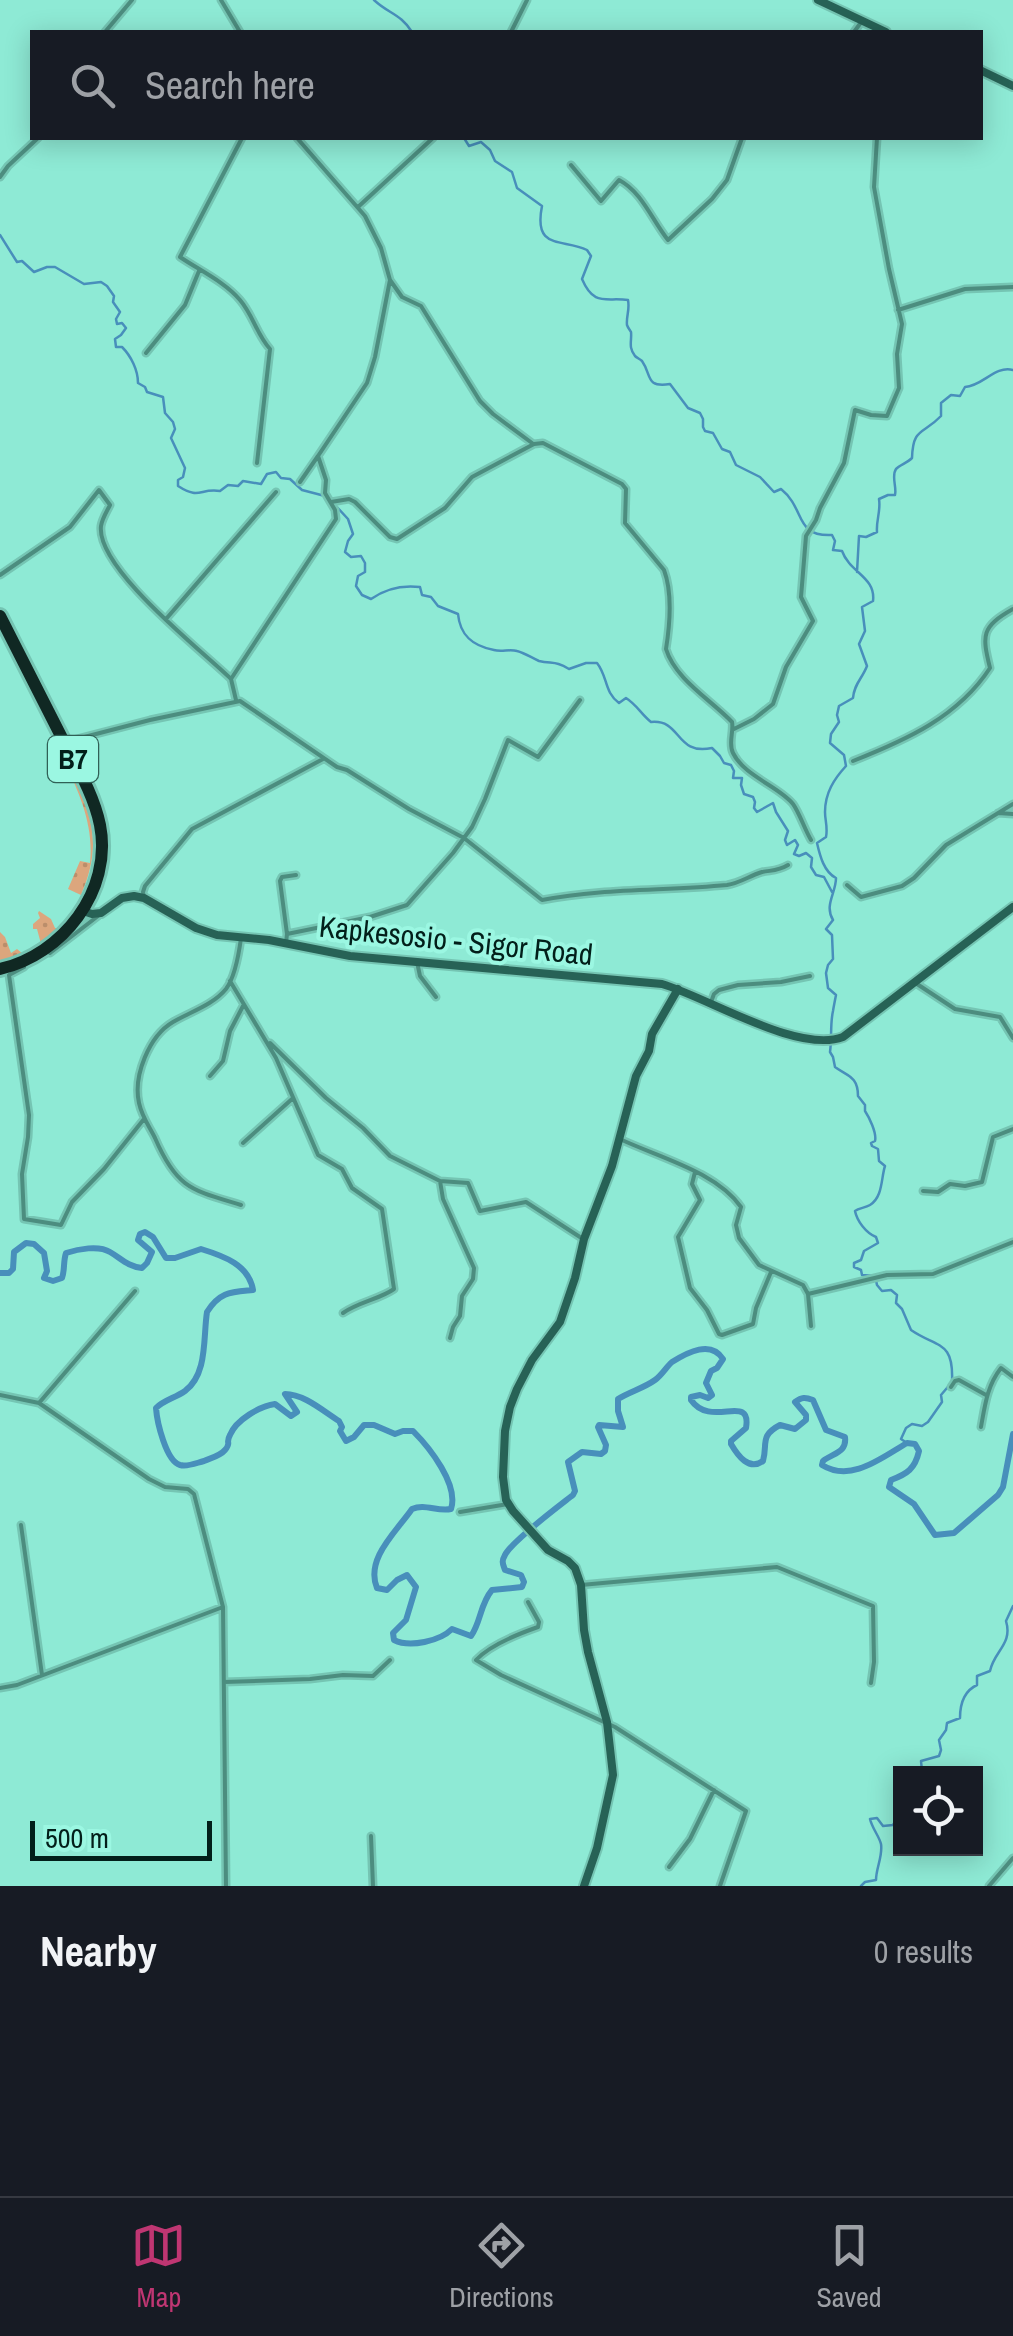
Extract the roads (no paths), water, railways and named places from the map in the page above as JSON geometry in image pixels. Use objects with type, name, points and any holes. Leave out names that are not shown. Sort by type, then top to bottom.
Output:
[{"type":"highway","name":"B7","points":[[0,616],[86,785],[101,831],[96,878],[72,927],[43,952],[0,970]]},
{"type":"street","points":[[106,30],[132,0]]},
{"type":"street","points":[[221,0],[239,30]]},
{"type":"street","points":[[512,30],[527,0]]},
{"type":"street","points":[[818,0],[882,30]]},
{"type":"street","points":[[855,30],[862,21]]},
{"type":"street","points":[[983,71],[1013,86]]},
{"type":"street","points":[[0,178],[36,140]]},
{"type":"street","points":[[241,140],[180,257],[242,302],[270,350],[257,463]]},
{"type":"street","points":[[298,140],[368,220],[390,280],[405,300],[421,306],[484,406],[534,444]]},
{"type":"street","points":[[358,207],[430,140]]},
{"type":"street","points":[[571,165],[602,201],[619,180],[626,184],[668,240],[726,182],[741,140]]},
{"type":"street","points":[[734,728],[773,704],[786,667],[814,620],[800,596],[806,536],[844,463],[855,410],[886,416],[899,388],[902,327],[874,187],[878,140]]},
{"type":"street","points":[[146,353],[185,305],[199,271]]},
{"type":"street","points":[[300,482],[367,383],[376,357],[390,280]]},
{"type":"street","points":[[898,310],[969,288],[1013,287]]},
{"type":"street","points":[[332,502],[356,502],[390,537],[397,539],[445,508],[472,477],[534,444],[549,445],[625,487],[625,523],[667,577],[666,653],[692,685],[730,720],[735,756],[792,804],[810,840]]},
{"type":"street","points":[[231,678],[334,522],[336,515],[325,493],[325,475],[318,456]]},
{"type":"street","points":[[0,575],[65,531],[100,490],[110,505],[101,525],[105,545],[123,576],[146,602],[231,678],[236,700]]},
{"type":"street","points":[[166,619],[276,492]]},
{"type":"street","points":[[853,761],[913,736],[958,704],[990,668],[984,647],[987,630],[994,620],[1013,609]]},
{"type":"street","points":[[64,742],[236,700],[338,767],[464,838],[542,900],[590,892],[736,884],[762,872],[781,870],[788,864]]},
{"type":"street","points":[[296,876],[282,877],[280,881],[287,938],[404,907],[464,838],[478,816],[508,740],[538,756],[580,700]]},
{"type":"street","points":[[144,1119],[72,1202],[61,1225],[24,1218],[22,1174],[29,1130],[9,975],[57,948],[124,897],[144,898],[146,886],[192,829],[324,758]]},
{"type":"street","points":[[847,884],[861,898],[902,886],[946,845],[1013,804]]},
{"type":"street","points":[[998,813],[1013,814]]},
{"type":"street","name":"Kapkesosio - Sigor Road","points":[[144,898],[201,930],[241,938],[287,938],[350,956],[630,980],[678,989],[790,1035],[817,1041],[842,1037],[914,982]]},
{"type":"street","points":[[1013,907],[914,982],[958,1010],[1000,1017],[1013,1038]]},
{"type":"street","points":[[83,911],[101,913]]},
{"type":"street","points":[[241,938],[230,981],[221,994],[172,1022],[154,1038],[139,1079],[139,1102],[168,1166],[189,1187],[242,1204]]},
{"type":"street","points":[[417,962],[420,976],[436,997]]},
{"type":"street","points":[[711,1002],[723,988],[810,976]]},
{"type":"street","points":[[230,981],[266,1040],[318,1155],[342,1169],[352,1188],[382,1210],[394,1288],[343,1313]]},
{"type":"street","points":[[585,1885],[612,1779],[607,1722],[588,1652],[581,1585],[573,1566],[550,1552],[508,1504],[503,1476],[505,1431],[510,1407],[532,1360],[560,1322],[584,1240],[612,1166],[632,1086],[649,1051],[652,1034],[678,989]]},
{"type":"street","points":[[210,1076],[222,1060],[230,1031],[244,1006]]},
{"type":"street","points":[[266,1040],[390,1156],[440,1181],[469,1183],[480,1210],[526,1202],[584,1240]]},
{"type":"street","points":[[243,1143],[292,1099]]},
{"type":"street","points":[[923,1192],[938,1192],[950,1184],[982,1182],[993,1138],[1013,1130]]},
{"type":"street","points":[[619,1139],[696,1172],[716,1183],[740,1205],[737,1233],[756,1262],[800,1282],[808,1294],[811,1326]]},
{"type":"street","points":[[696,1172],[692,1184],[700,1201],[678,1238],[690,1287],[719,1334],[753,1324],[771,1272]]},
{"type":"street","points":[[440,1181],[443,1199],[474,1268],[474,1279],[462,1297],[460,1318],[452,1327],[450,1338]]},
{"type":"street","points":[[808,1294],[882,1276],[935,1274],[1013,1242]]},
{"type":"street","points":[[39,1403],[136,1291]]},
{"type":"street","points":[[981,1427],[986,1394],[1000,1368],[1013,1378]]},
{"type":"street","points":[[951,1388],[954,1380],[958,1380],[986,1394]]},
{"type":"street","points":[[0,1395],[39,1403],[149,1479],[165,1487],[193,1491],[222,1608],[226,1886]]},
{"type":"street","points":[[460,1512],[508,1504]]},
{"type":"street","points":[[21,1525],[42,1675]]},
{"type":"street","points":[[581,1585],[779,1568],[874,1608],[871,1683]]},
{"type":"street","points":[[528,1602],[538,1627],[476,1659],[607,1722],[746,1812],[720,1886]]},
{"type":"street","points":[[0,1688],[17,1686],[222,1608]]},
{"type":"street","points":[[224,1682],[343,1674],[372,1676],[390,1660]]},
{"type":"street","points":[[669,1868],[690,1839],[714,1790]]},
{"type":"street","points":[[371,1836],[374,1886]]},
{"type":"street","points":[[989,1886],[1013,1858]]},
{"type":"waterway","points":[[374,0],[411,30]]},
{"type":"waterway","points":[[465,140],[469,146],[481,142],[495,161],[512,172],[517,188],[542,206],[540,220],[546,237],[587,250],[591,256],[582,279],[591,294],[601,299],[628,300],[632,350],[650,379],[656,384],[670,384],[688,408],[700,413],[705,431],[713,433],[736,465],[760,477],[774,492],[781,489],[806,527],[832,535],[833,550],[842,551],[871,586],[873,601],[862,607],[865,631],[859,644],[867,666],[853,698],[839,706],[839,722],[831,734],[830,743],[844,755],[846,766],[828,793],[826,837],[817,843],[826,868],[836,878],[830,904],[833,920],[826,929],[832,935],[833,959],[826,973],[828,988],[836,995],[830,1052],[835,1067],[856,1084],[874,1130],[872,1146],[878,1149],[879,1161],[885,1166],[877,1197],[855,1211],[862,1226],[878,1243],[864,1251],[854,1267],[862,1275],[875,1276],[882,1291],[891,1290],[897,1295],[896,1303],[911,1330],[942,1347],[952,1368],[952,1382],[941,1395],[942,1402],[928,1422],[906,1428],[901,1439],[907,1443]]},
{"type":"waterway","points":[[0,235],[17,262],[22,261],[34,272],[55,267],[84,284],[101,282],[107,286],[120,312],[117,324],[126,328],[115,339],[116,347],[122,347],[131,359],[138,383],[147,392],[163,397],[165,413],[173,422],[171,438],[185,468],[178,486],[195,493],[220,491],[243,481],[261,484],[267,474],[276,472],[302,490],[325,496]]},
{"type":"waterway","points":[[857,572],[859,536],[877,532],[879,499],[895,495],[896,469],[912,458],[917,436],[941,416],[941,403],[951,395],[960,396],[965,387],[995,373],[1013,370]]},
{"type":"waterway","points":[[335,505],[348,519],[353,534],[345,552],[351,557],[361,556],[365,563],[365,572],[358,576],[356,586],[362,595],[371,599],[394,588],[420,587],[422,595],[458,614],[464,634],[479,646],[517,651],[569,669],[597,663],[619,703],[626,698],[651,722],[668,726],[691,747],[712,748],[724,763],[731,765],[733,778],[742,778],[744,794],[753,797],[757,812],[773,803],[788,831],[787,845],[795,840],[798,845],[794,854],[806,853],[812,858],[811,867],[816,875],[824,877],[832,892]]},
{"type":"waterway","points":[[0,1273],[13,1269],[14,1252],[26,1243],[34,1244],[44,1253],[44,1278],[53,1281],[62,1278],[66,1253],[82,1249],[105,1250],[142,1268],[152,1252],[138,1240],[145,1232],[153,1237],[166,1258],[201,1249],[227,1258],[241,1268],[253,1290],[227,1294],[212,1305],[207,1312],[198,1375],[185,1391],[156,1408],[167,1449],[180,1465],[215,1457],[227,1447],[237,1424],[256,1411],[275,1404],[291,1416],[297,1412],[285,1394],[306,1400],[339,1421],[346,1441],[364,1425],[395,1434],[413,1431],[441,1467],[452,1499],[451,1509],[412,1509],[391,1536],[375,1567],[377,1588],[387,1590],[407,1575],[416,1587],[406,1620],[393,1633],[394,1640],[401,1642],[424,1642],[452,1629],[471,1636],[492,1590],[522,1587],[521,1575],[505,1570],[504,1557],[526,1533],[573,1495],[568,1462],[582,1452],[605,1451],[598,1427],[623,1427],[618,1399],[651,1383],[672,1362],[692,1352],[712,1350],[723,1359],[706,1383],[712,1395],[691,1400],[709,1412],[743,1413],[746,1428],[731,1444],[749,1463],[763,1461],[767,1437],[773,1429],[780,1425],[795,1429],[806,1420],[795,1402],[804,1398],[813,1400],[826,1430],[845,1437],[842,1450],[823,1461],[822,1465],[833,1470],[855,1470],[907,1443],[915,1444],[919,1451],[913,1467],[891,1480],[889,1487],[914,1504],[935,1535],[954,1533],[998,1495],[1013,1434]]},
{"type":"waterway","points":[[922,1766],[921,1761],[939,1756],[939,1740],[947,1723],[960,1718],[964,1698],[977,1685],[977,1676],[990,1671],[1005,1642],[1006,1621],[1013,1606]]},
{"type":"waterway","points":[[861,1886],[876,1880],[881,1853],[870,1819],[877,1818],[883,1826],[893,1825]]}]
